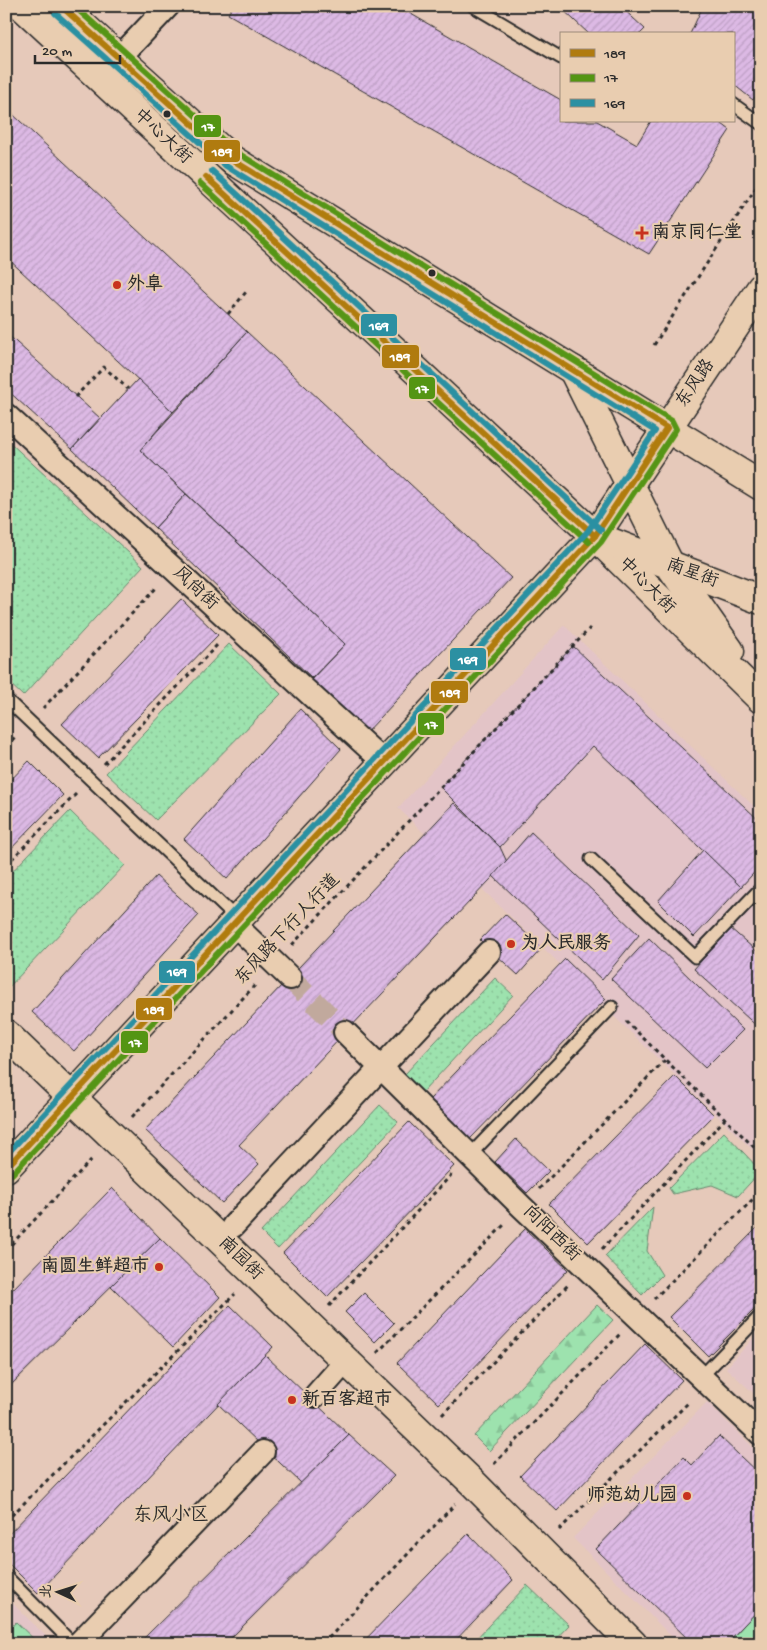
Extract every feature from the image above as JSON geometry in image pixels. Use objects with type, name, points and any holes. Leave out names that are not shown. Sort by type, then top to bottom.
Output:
[{"type":"street","name":"中心大街","points":[[22,6],[595,536],[761,699]]},
{"type":"street","points":[[61,6],[231,159],[761,486]]},
{"type":"street","points":[[119,58],[168,6]]},
{"type":"street","name":"东风路","points":[[6,1168],[595,536],[761,288]]},
{"type":"street","points":[[574,370],[671,567],[761,695]]},
{"type":"street","name":"风尚街","points":[[6,415],[384,762]]},
{"type":"street","name":"南星街","points":[[595,536],[671,567],[761,600]]},
{"type":"street","points":[[236,922],[282,971]]},
{"type":"street","points":[[233,1226],[382,1069],[489,952]]},
{"type":"street","name":"向阳西街","points":[[345,1032],[470,1155],[761,1434]]},
{"type":"street","name":"南园街","points":[[6,1034],[474,1484],[633,1644]]},
{"type":"street","points":[[314,1396],[346,1361]]},
{"type":"street","points":[[78,1644],[263,1452]]},
{"type":"lane","points":[[473,6],[560,57]]},
{"type":"lane","points":[[734,105],[761,124]]},
{"type":"lane","points":[[6,699],[236,922]]},
{"type":"lane","points":[[591,859],[694,957],[761,888]]},
{"type":"lane","points":[[470,1155],[612,1007]]},
{"type":"lane","points":[[704,1380],[761,1315]]},
{"type":"lane","points":[[6,1576],[73,1644]]},
{"type":"path","points":[[654,345],[761,180]]},
{"type":"path","points":[[228,314],[246,292]]},
{"type":"path","points":[[75,397],[104,367],[128,389]]},
{"type":"path","points":[[30,722],[174,568]]},
{"type":"path","points":[[6,865],[235,626]]},
{"type":"path","name":"东风路下行人行道","points":[[6,1250],[113,1137],[282,971],[590,628]]},
{"type":"path","points":[[612,1007],[761,1154]]},
{"type":"path","points":[[310,1327],[470,1155]]},
{"type":"path","points":[[323,1644],[474,1484],[761,1191]]},
{"type":"path","points":[[6,1521],[255,1274]]},
{"type":"path","points":[[538,1549],[704,1380]]},
{"type":"shaded area","points":[[564,625],[761,813],[761,1158],[398,808]]},
{"type":"shaded area","points":[[761,1330],[761,1400],[726,1368]]},
{"type":"shaded area","name":"师范幼儿园","points":[[707,1402],[761,1455],[761,1644],[679,1644],[573,1538]]},
{"type":"shaded area","points":[[6,1597],[54,1644],[6,1644]]},
{"type":"green space","points":[[6,439],[143,566],[23,696],[6,680]]},
{"type":"green space","points":[[229,644],[281,694],[156,820],[106,773]]},
{"type":"green space","points":[[70,811],[125,865],[6,990],[6,878]]},
{"type":"green space","points":[[495,978],[513,995],[422,1093],[404,1075]]},
{"type":"green space","points":[[380,1105],[398,1122],[278,1249],[261,1232]]},
{"type":"green space","points":[[724,1132],[761,1171],[738,1196],[712,1185],[673,1194],[669,1188]]},
{"type":"green space","points":[[653,1207],[647,1251],[662,1275],[642,1295],[605,1256]]},
{"type":"green space","points":[[597,1305],[613,1320],[489,1451],[474,1436]]},
{"type":"green space","points":[[527,1585],[569,1625],[551,1644],[471,1644]]},
{"type":"green space","points":[[761,1607],[761,1644],[726,1644]]},
{"type":"green space","points":[[16,1622],[39,1644],[6,1644],[6,1633]]},
{"type":"building","points":[[233,6],[397,6],[560,99],[560,122],[599,122],[637,144],[650,122],[719,122],[730,130],[649,254],[228,14]]},
{"type":"building","points":[[559,6],[620,6],[645,29],[642,32],[587,32]]},
{"type":"building","points":[[703,6],[761,6],[761,88],[753,100],[734,85],[734,32],[691,32]]},
{"type":"building","name":"外阜","points":[[6,108],[247,332],[173,412],[6,257]]},
{"type":"building","points":[[247,332],[511,578],[365,734],[309,682],[345,644],[140,450]]},
{"type":"building","points":[[6,333],[100,418],[72,449],[6,389]]},
{"type":"building","points":[[138,379],[173,412],[140,450],[186,494],[155,528],[72,449]]},
{"type":"building","points":[[186,494],[345,644],[312,678],[155,528]]},
{"type":"building","points":[[181,599],[218,635],[98,758],[62,724]]},
{"type":"building","points":[[573,646],[761,822],[761,865],[741,887],[593,746],[500,847],[440,787]]},
{"type":"building","points":[[300,709],[341,749],[227,879],[184,839]]},
{"type":"building","points":[[29,761],[63,795],[6,854],[6,785]]},
{"type":"building","points":[[454,803],[500,847],[507,862],[239,1145],[259,1164],[222,1203],[145,1130]]},
{"type":"building","points":[[531,832],[639,935],[602,980],[493,876]]},
{"type":"building","points":[[703,850],[741,887],[694,937],[658,901]]},
{"type":"building","points":[[156,876],[199,915],[74,1051],[32,1012]]},
{"type":"building","name":"为人民服务","points":[[505,914],[542,948],[518,975],[480,940]]},
{"type":"building","points":[[730,928],[761,955],[761,1030],[694,969]]},
{"type":"building","points":[[649,938],[743,1030],[705,1068],[611,979]]},
{"type":"building","points":[[565,959],[606,999],[470,1139],[430,1099]]},
{"type":"building","points":[[675,1076],[714,1115],[588,1243],[549,1204]]},
{"type":"building","points":[[409,1122],[454,1166],[327,1297],[283,1253]]},
{"type":"building","points":[[516,1139],[549,1171],[527,1193],[495,1162]]},
{"type":"building","points":[[112,1188],[160,1238],[6,1390],[6,1296]]},
{"type":"building","points":[[761,1224],[761,1303],[708,1356],[669,1317]]},
{"type":"building","points":[[525,1229],[568,1270],[439,1404],[397,1363]]},
{"type":"building","points":[[160,1238],[220,1297],[173,1347],[111,1286]]},
{"type":"building","points":[[364,1293],[394,1323],[375,1342],[345,1312]]},
{"type":"building","points":[[230,1305],[273,1347],[38,1593],[6,1561],[6,1537]]},
{"type":"building","points":[[645,1344],[682,1380],[557,1511],[520,1476]]},
{"type":"building","points":[[265,1355],[349,1435],[301,1483],[218,1404]]},
{"type":"building","points":[[349,1435],[394,1476],[225,1644],[138,1644]]},
{"type":"building","name":"师范幼儿园","points":[[719,1436],[761,1476],[761,1607],[726,1644],[693,1644],[596,1549],[684,1457],[692,1465]]},
{"type":"building","points":[[468,1534],[513,1580],[452,1644],[361,1644]]},
{"type":"tunnel","points":[[290,978],[345,1032]]},
{"type":"transit line","name":"189","points":[[6,1168],[595,536],[667,428],[231,159],[61,6]]},
{"type":"transit line","name":"17","points":[[12,1174],[601,542],[676,429],[672,421],[236,152],[74,6]]},
{"type":"transit line","name":"169","points":[[6,1155],[588,531],[655,431],[226,166],[55,13]]},
{"type":"transit line","name":"169","points":[[212,171],[601,530]]},
{"type":"transit line","name":"189","points":[[206,177],[595,536]]},
{"type":"transit line","name":"17","points":[[200,183],[589,542]]},
{"type":"place","name":"南京同仁堂","points":[[642,233]]},
{"type":"place","name":"外阜","points":[[117,285]]},
{"type":"place","name":"为人民服务","points":[[511,944]]},
{"type":"place","name":"南圆生鲜超市","points":[[159,1267]]},
{"type":"place","name":"新百客超市","points":[[292,1400]]},
{"type":"place","name":"师范幼儿园","points":[[687,1496]]},
{"type":"district","name":"东风小区","points":[[171,1516]]}]
